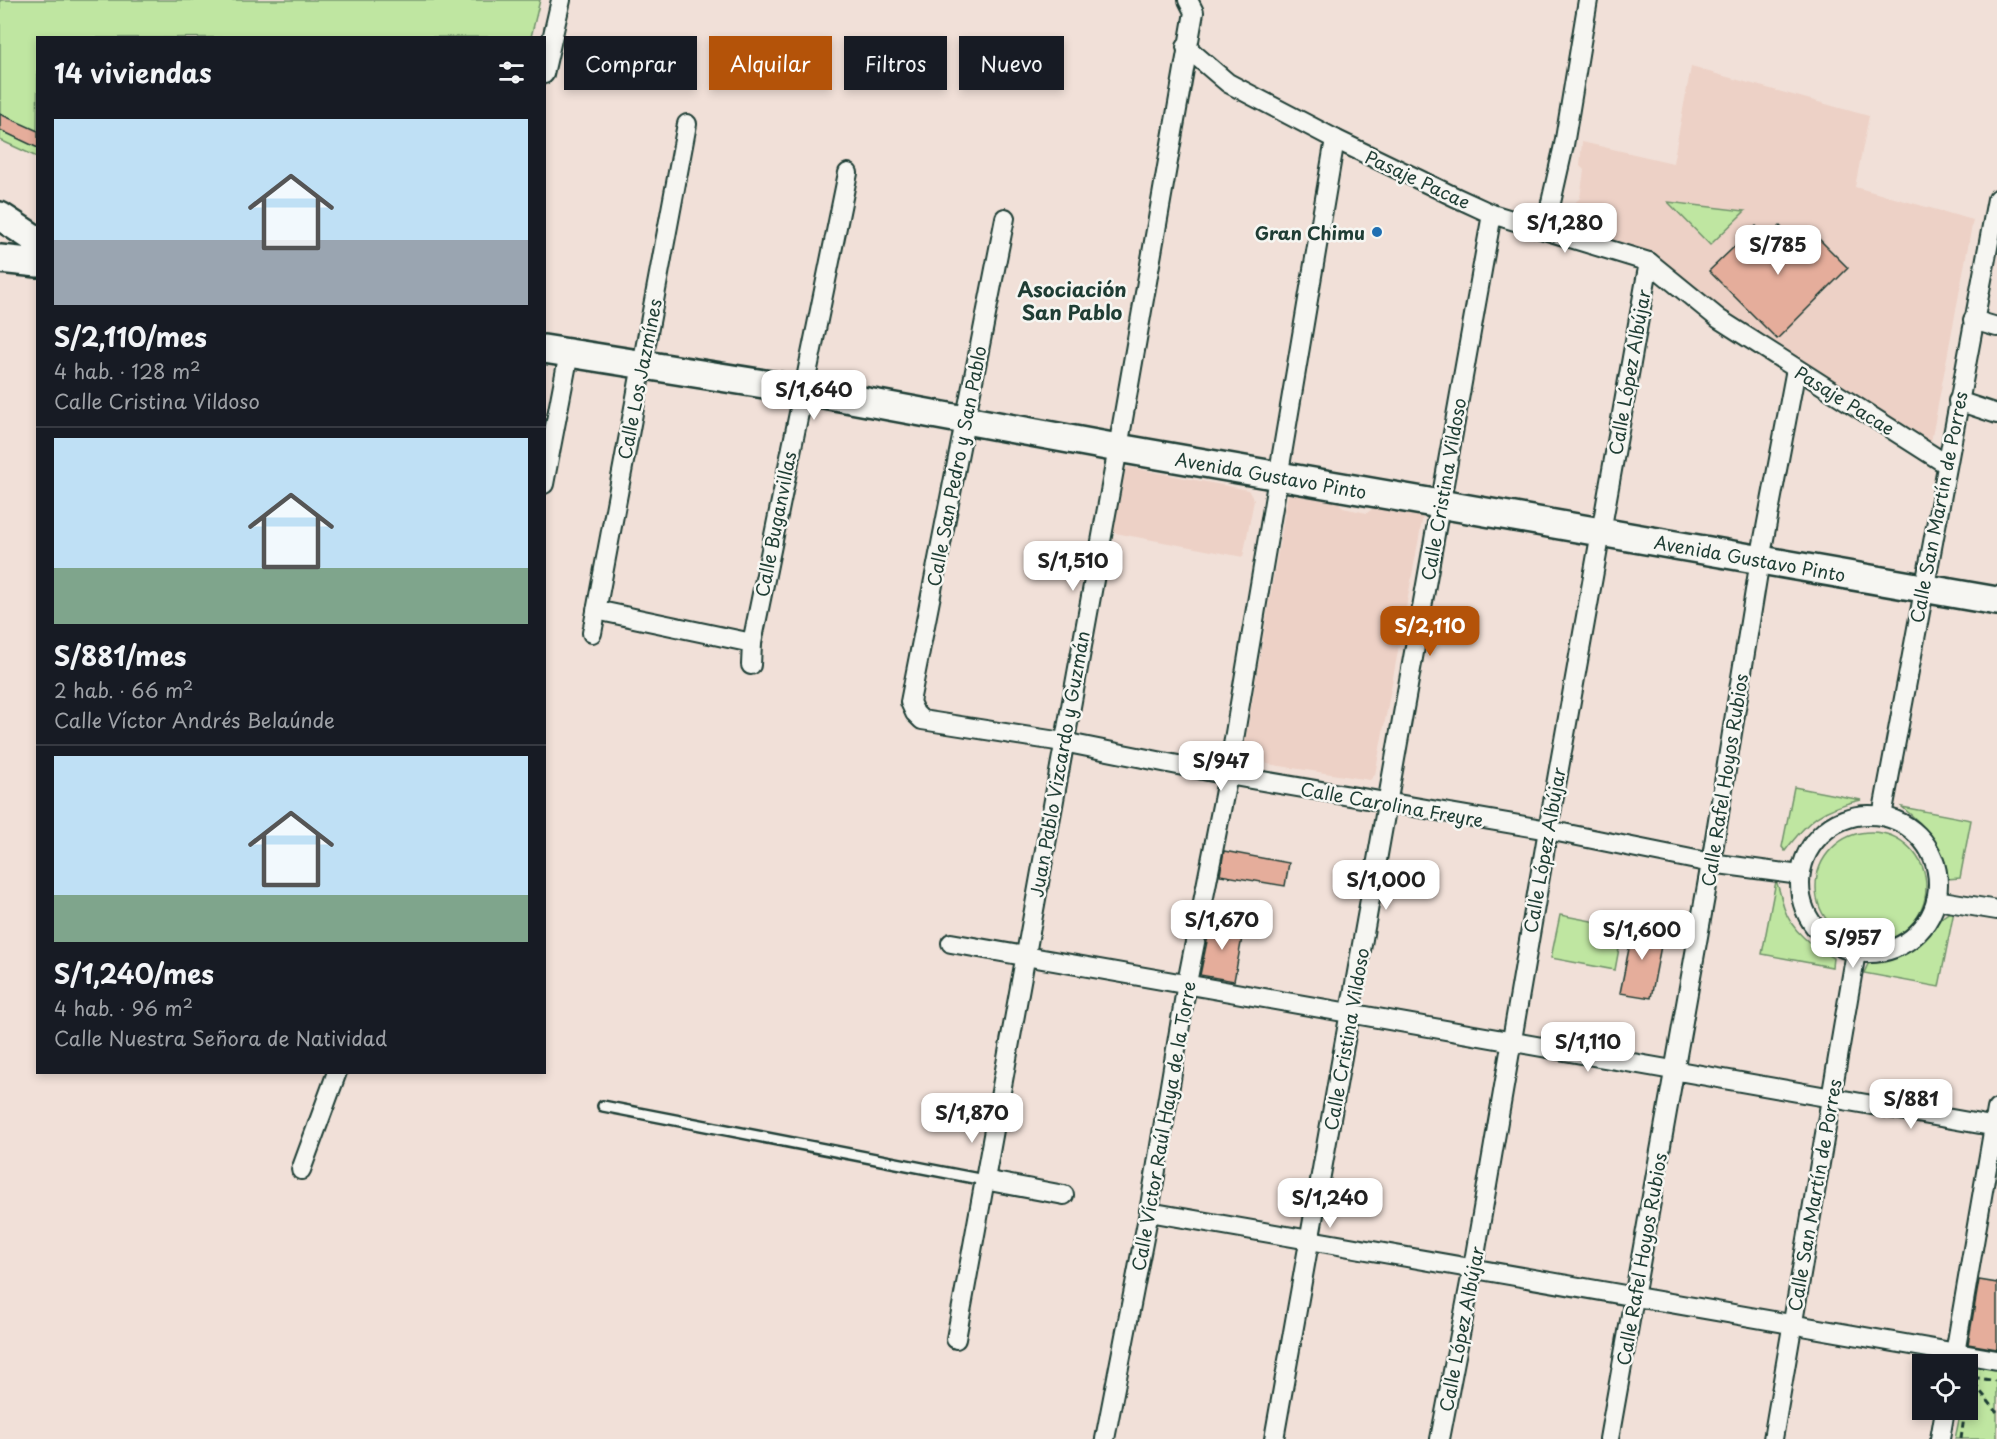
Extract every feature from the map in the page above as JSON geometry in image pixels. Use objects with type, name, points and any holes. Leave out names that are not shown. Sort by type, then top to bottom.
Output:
[{"type":"main road","points":[[0,216],[36,240]]},
{"type":"main road","points":[[0,259],[36,263]]},
{"type":"main road","name":"Avenida Gustavo Pinto","points":[[557,351],[802,390],[1440,505],[1997,601]]},
{"type":"street","points":[[546,65],[561,0]]},
{"type":"street","points":[[1186,47],[1194,12],[1188,0]]},
{"type":"street","points":[[1545,229],[1564,145],[1588,0]]},
{"type":"street","name":"Pasaje Pacae","points":[[1186,47],[1228,82],[1335,139],[1492,214],[1649,262],[1719,319],[1946,464]]},
{"type":"street","name":"Juan Pablo Vizcardo y Guzmán","points":[[956,1340],[1118,448],[1186,47]]},
{"type":"street","name":"Calle Los Jazmínes","points":[[592,633],[687,124]]},
{"type":"street","name":"Calle Víctor Raúl Haya de la Torre","points":[[1105,1439],[1149,1212],[1187,983],[1228,775],[1335,139]]},
{"type":"street","name":"Calle Buganvillas","points":[[751,664],[752,643],[802,390],[848,174]]},
{"type":"street","name":"Calle San Martín de Porres","points":[[1882,816],[1922,588],[1997,199]]},
{"type":"street","name":"Calle Cristina Vildoso","points":[[1274,1439],[1352,1013],[1386,804],[1492,214]]},
{"type":"street","name":"Calle San Pedro y San Pablo","points":[[915,713],[910,702],[1005,218]]},
{"type":"street","name":"Calle López Albújar","points":[[1440,1439],[1473,1267],[1649,262]]},
{"type":"street","points":[[1973,320],[1997,327]]},
{"type":"street","points":[[546,464],[557,351]]},
{"type":"street","name":"Calle Rafel Hoyos Rubios","points":[[1609,1439],[1711,863],[1760,560],[1796,369]]},
{"type":"street","points":[[1958,401],[1997,414]]},
{"type":"street","points":[[596,610],[752,643]]},
{"type":"street","name":"Calle Carolina Freyre","points":[[915,713],[922,720],[1063,742],[1228,775],[1548,831],[1711,863],[1800,875]]},
{"type":"street","points":[[1854,816],[1882,816],[1908,826],[1927,846],[1937,872],[1936,900],[1924,925],[1904,943],[1881,952],[1856,952],[1833,942],[1814,926],[1802,902],[1800,875],[1810,848],[1828,828],[1854,816]]},
{"type":"street","points":[[1936,900],[1997,910]]},
{"type":"street","points":[[951,943],[1831,1098],[1996,1121],[1956,1354]]},
{"type":"street","name":"Calle San Martín de Porres","points":[[1773,1439],[1856,952]]},
{"type":"street","points":[[301,1170],[336,1074]]},
{"type":"street","points":[[984,1180],[1064,1195]]},
{"type":"street","points":[[1149,1212],[1793,1324],[1932,1354]]},
{"type":"street","points":[[1978,1360],[1997,1360]]},
{"type":"street","points":[[1940,1439],[1943,1420]]},
{"type":"lane","points":[[603,1106],[984,1180]]},
{"type":"path","points":[[1978,1377],[1997,1381]]},
{"type":"path","points":[[1978,1387],[1997,1412]]},
{"type":"path","points":[[1960,1439],[1963,1420]]},
{"type":"shaded area","points":[[1691,67],[1869,116],[1855,187],[1973,220],[1931,442],[1723,314],[1658,260],[1563,229],[1568,209],[1580,198],[1584,170],[1580,166],[1582,142],[1673,163]]},
{"type":"shaded area","points":[[1128,467],[1248,490],[1254,500],[1243,557],[1110,532],[1121,472]]},
{"type":"shaded area","points":[[1288,494],[1339,502],[1343,508],[1367,513],[1375,507],[1423,516],[1375,775],[1370,780],[1267,764],[1264,757],[1255,756],[1250,761],[1243,753]]},
{"type":"green space","points":[[0,0],[540,0],[531,36],[36,36],[36,157],[0,140]]},
{"type":"green space","points":[[1668,202],[1745,211],[1710,245]]},
{"type":"green space","points":[[1794,787],[1861,800],[1836,807],[1817,817],[1801,831],[1785,851],[1782,847]]},
{"type":"green space","points":[[1902,807],[1971,820],[1960,878],[1947,879],[1942,856],[1933,838]]},
{"type":"green space","points":[[1871,832],[1892,836],[1910,848],[1922,866],[1926,887],[1922,908],[1910,926],[1892,938],[1871,942],[1850,938],[1832,926],[1820,908],[1816,887],[1820,866],[1832,848],[1850,836]]},
{"type":"green space","points":[[1776,881],[1784,908],[1792,924],[1810,943],[1833,958],[1832,967],[1762,954]]},
{"type":"green space","points":[[1954,911],[1939,987],[1864,973],[1868,964],[1894,958],[1912,950],[1922,942],[1938,921]]},
{"type":"green space","points":[[1560,915],[1623,927],[1615,970],[1551,958]]},
{"type":"green space","points":[[1978,1359],[1997,1363],[1997,1439],[1955,1439],[1959,1420],[1978,1420]]},
{"type":"building","points":[[0,114],[36,130],[36,147],[0,130]]},
{"type":"building","points":[[1756,226],[1768,238],[1780,226],[1802,250],[1816,236],[1848,268],[1777,339],[1709,271]]},
{"type":"building","points":[[1224,851],[1289,863],[1285,886],[1220,875]]},
{"type":"building","points":[[1211,922],[1244,927],[1234,981],[1200,975]]},
{"type":"building","points":[[1634,924],[1664,930],[1651,998],[1620,993]]},
{"type":"building","points":[[1979,1280],[1997,1283],[1997,1349],[1968,1344]]},
{"type":"place","name":"Gran Chimu","points":[[1377,232]]},
{"type":"district","name":"Asociación San Pablo","points":[[1072,300]]}]
